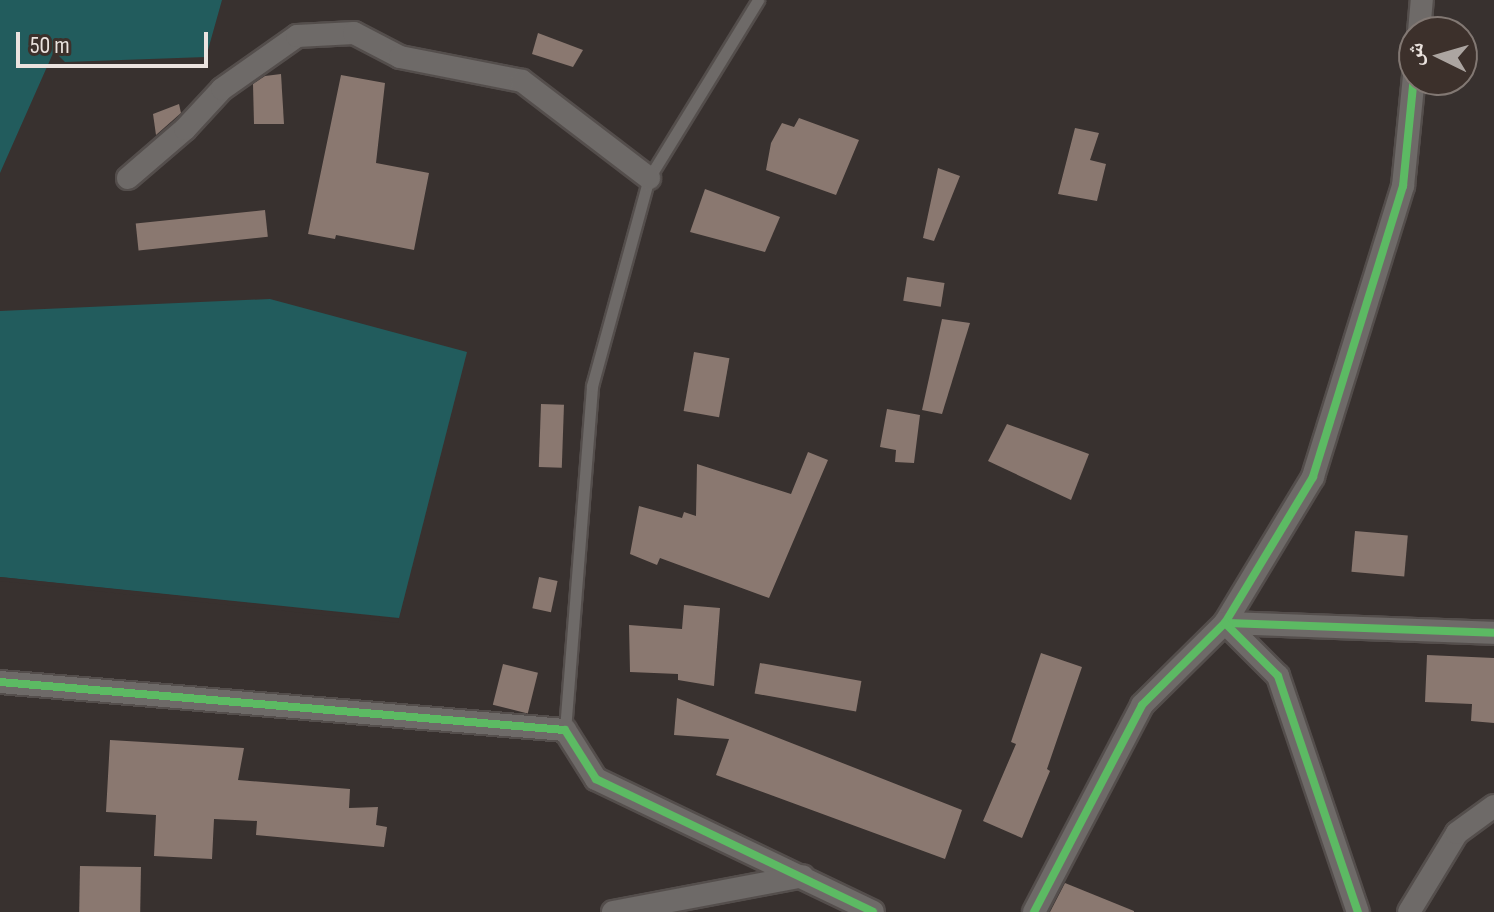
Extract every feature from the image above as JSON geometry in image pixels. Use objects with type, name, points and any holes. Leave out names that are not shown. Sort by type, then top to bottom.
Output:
[{"type":"street","points":[[128,178],[185,129],[222,89],[297,36],[354,33],[400,57],[522,81],[649,178]]},
{"type":"street","points":[[1034,912],[1142,705],[1225,623],[1313,477],[1403,186],[1412,96]]},
{"type":"street","points":[[1225,623],[1494,633]]},
{"type":"street","points":[[1225,623],[1278,676],[1358,912]]},
{"type":"street","points":[[0,682],[565,730],[596,779],[873,912]]},
{"type":"street","points":[[1409,912],[1457,833],[1494,806]]},
{"type":"street","points":[[613,912],[803,876]]},
{"type":"lane","points":[[565,730],[592,386],[649,178],[758,0]]},
{"type":"water","points":[[0,0],[222,0],[206,57],[65,62],[54,51],[0,173]]},
{"type":"water","points":[[270,299],[467,352],[399,618],[0,577],[0,311]]},
{"type":"pier","points":[[0,577],[399,619],[398,623],[0,581]]},
{"type":"building","points":[[538,33],[583,50],[573,67],[532,54]]},
{"type":"building","points":[[281,74],[284,124],[254,124],[253,84],[265,76]]},
{"type":"building","points":[[341,75],[385,83],[376,163],[429,173],[414,250],[336,235],[335,239],[308,234]]},
{"type":"building","points":[[179,104],[181,113],[156,135],[153,114]]},
{"type":"building","points":[[799,118],[859,140],[836,195],[766,170],[771,143],[782,123],[794,127]]},
{"type":"building","points":[[1075,128],[1099,133],[1090,160],[1106,164],[1097,201],[1058,194]]},
{"type":"building","points":[[938,168],[960,176],[934,241],[923,238]]},
{"type":"building","points":[[705,189],[780,217],[765,252],[690,232]]},
{"type":"building","points":[[265,210],[268,237],[139,250],[136,224]]},
{"type":"building","points":[[907,277],[945,283],[941,307],[903,301]]},
{"type":"building","points":[[942,319],[970,323],[942,414],[922,410]]},
{"type":"building","points":[[694,352],[729,358],[719,417],[684,411]]},
{"type":"building","points":[[541,404],[564,405],[562,468],[539,467]]},
{"type":"building","points":[[887,409],[920,415],[914,463],[895,462],[896,450],[880,447]]},
{"type":"building","points":[[1007,424],[1089,454],[1071,500],[988,461]]},
{"type":"building","points":[[808,452],[828,460],[769,598],[660,558],[657,565],[630,554],[639,506],[682,518],[684,512],[696,516],[697,464],[791,494]]},
{"type":"building","points":[[1355,531],[1408,536],[1404,576],[1351,572]]},
{"type":"building","points":[[539,577],[558,581],[551,612],[532,608]]},
{"type":"building","points":[[684,605],[720,608],[714,686],[678,680],[678,674],[630,672],[629,625],[682,629]]},
{"type":"building","points":[[1041,653],[1082,667],[1047,769],[1050,771],[1022,838],[983,821],[1016,744],[1011,742]]},
{"type":"building","points":[[1427,655],[1494,658],[1494,723],[1471,721],[1472,704],[1425,702]]},
{"type":"building","points":[[760,663],[861,681],[856,711],[755,694]]},
{"type":"building","points":[[503,664],[538,673],[528,713],[493,705]]},
{"type":"building","points":[[677,698],[962,810],[945,859],[716,775],[729,739],[674,735]]},
{"type":"building","points":[[110,740],[244,748],[238,780],[350,789],[349,808],[378,807],[376,825],[387,827],[384,847],[256,835],[257,821],[214,819],[212,859],[154,856],[156,815],[106,812]]},
{"type":"building","points":[[80,866],[141,867],[140,912],[79,912]]},
{"type":"building","points":[[1065,883],[1134,911],[1134,912],[1050,912]]},
{"type":"cycle path","points":[[1412,96],[1403,186],[1313,477],[1225,623],[1494,633]]},
{"type":"cycle path","points":[[1034,912],[1142,705],[1225,623],[1278,676],[1358,912]]},
{"type":"cycle path","points":[[0,682],[565,730],[596,779],[873,912]]}]
